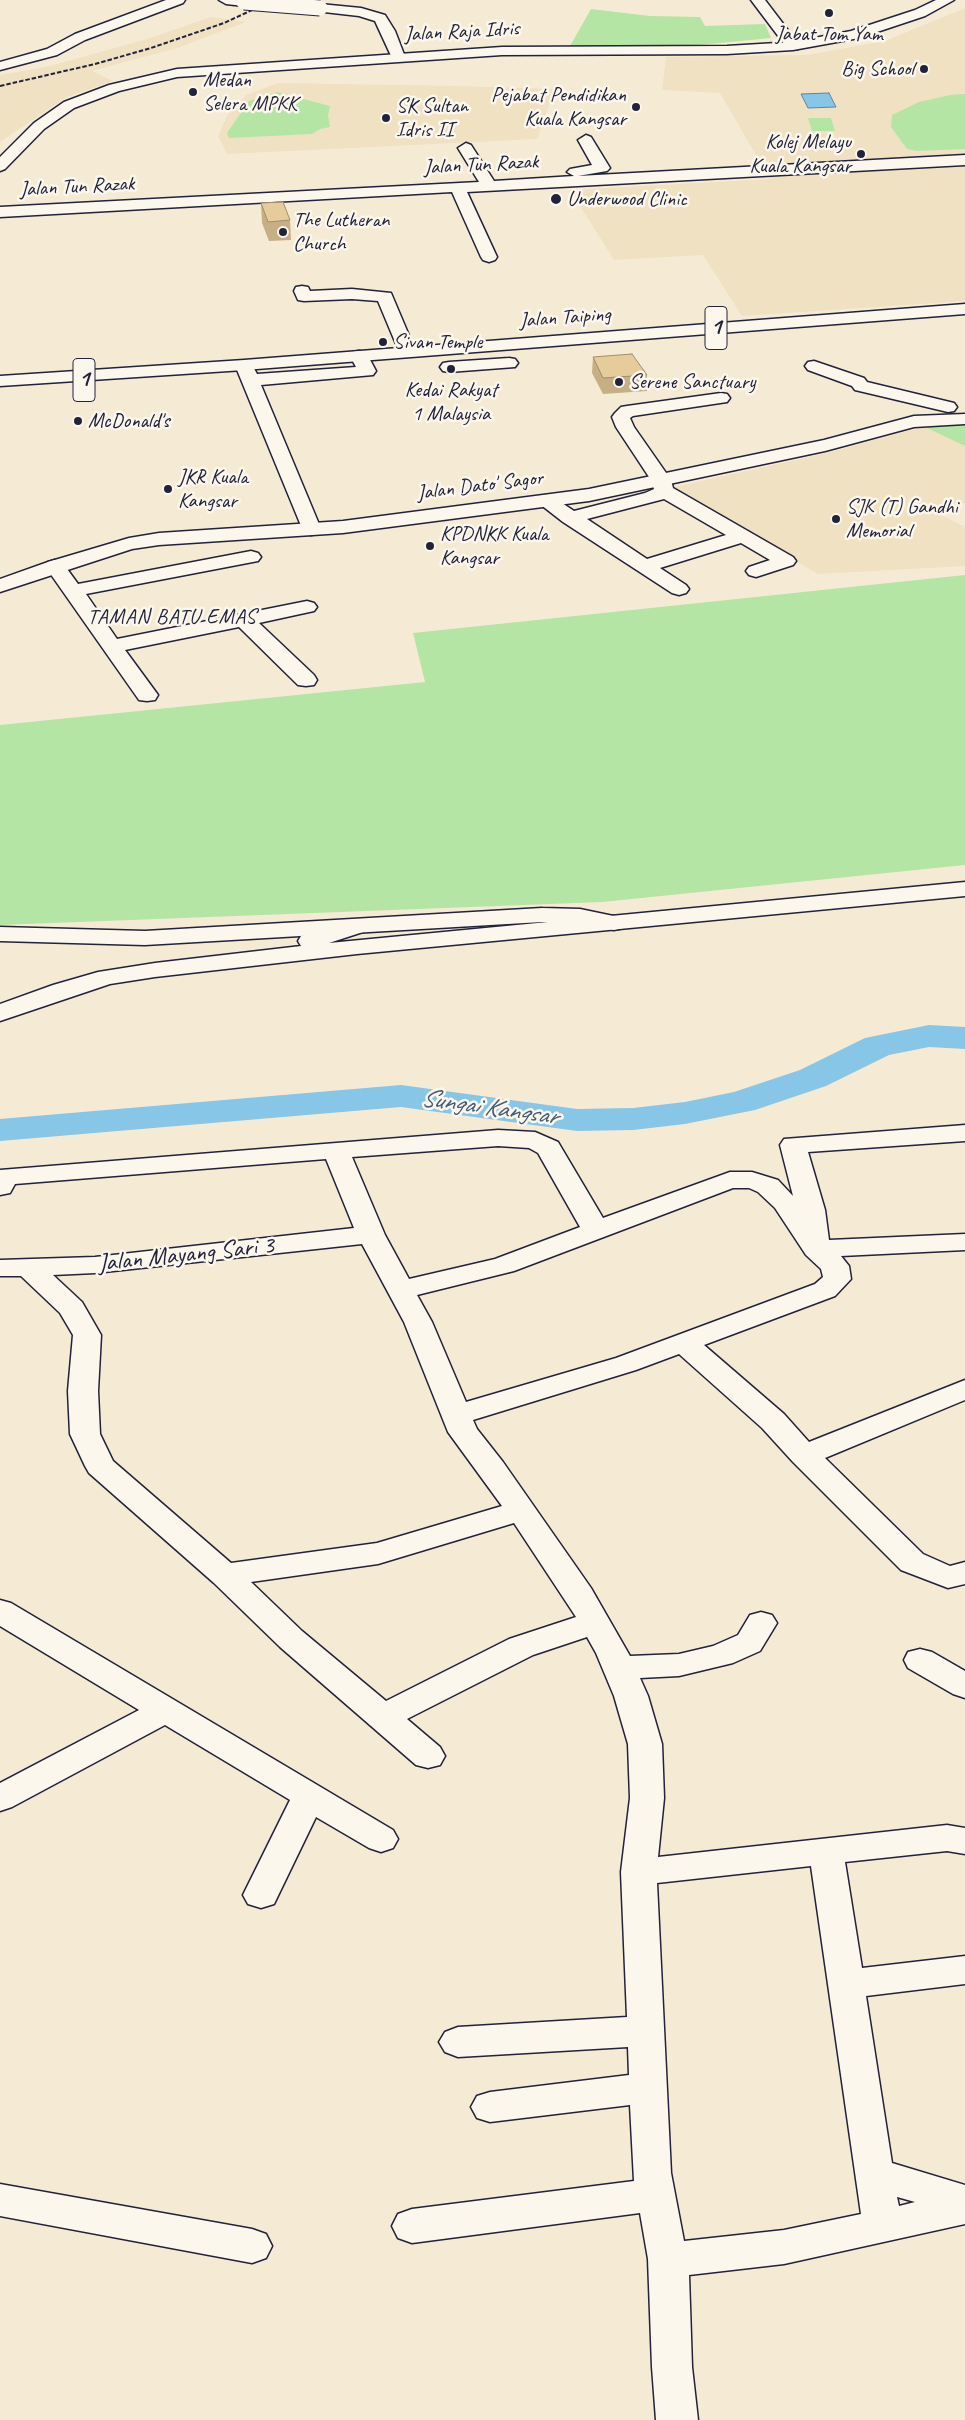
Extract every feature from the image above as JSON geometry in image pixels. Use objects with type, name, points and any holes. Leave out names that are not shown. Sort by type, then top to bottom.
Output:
[{"type":"main road","points":[[0,66],[52,52],[80,37],[178,0]]},
{"type":"main road","points":[[226,0],[361,12],[380,18],[388,31],[398,57]]},
{"type":"main road","points":[[758,0],[793,46]]},
{"type":"main road","name":"Jalan Raja Idris","points":[[1,164],[39,126],[69,105],[114,88],[177,73],[398,57],[519,51],[727,50],[793,46],[854,36],[920,13],[947,0]]},
{"type":"main road","points":[[466,148],[486,181],[601,169],[586,140]]},
{"type":"main road","name":"Jalan Tun Razak","points":[[0,212],[458,188],[486,181],[965,160]]},
{"type":"main road","points":[[458,188],[489,257]]},
{"type":"main road","points":[[302,291],[304,296],[360,294],[385,297],[408,352]]},
{"type":"main road","name":"Jalan Taiping","points":[[247,373],[367,371],[359,356],[965,309]]},
{"type":"main road","points":[[468,348],[476,365]]},
{"type":"main road","points":[[450,367],[509,363]]},
{"type":"main road","points":[[814,366],[858,382],[861,386],[950,412]]},
{"type":"main road","name":"1","points":[[0,387],[102,379],[168,370]]},
{"type":"main road","name":"1","points":[[0,381],[168,370],[247,373]]},
{"type":"main road","points":[[247,373],[312,529]]},
{"type":"main road","points":[[721,398],[640,408],[627,411],[621,417],[625,427],[663,485],[786,561],[756,572]]},
{"type":"main road","name":"Jalan Dato' Sagor","points":[[0,586],[99,552],[159,539],[312,529],[663,485],[950,412]]},
{"type":"main road","points":[[570,518],[652,497],[663,485]]},
{"type":"main road","points":[[546,501],[679,589]]},
{"type":"main road","points":[[644,566],[744,536]]},
{"type":"main road","points":[[72,592],[251,557]]},
{"type":"main road","points":[[55,566],[147,695]]},
{"type":"main road","points":[[112,646],[307,607]]},
{"type":"main road","points":[[244,620],[306,680]]},
{"type":"main road","points":[[0,1013],[54,992],[107,977],[261,958],[965,889]]},
{"type":"main road","points":[[0,934],[145,938],[469,918],[560,915],[580,916],[614,923]]},
{"type":"main road","points":[[261,958],[354,926]]},
{"type":"main road","points":[[816,1249],[811,1210],[793,1145],[965,1133]]},
{"type":"main road","points":[[0,1187],[5,1177],[9,1176],[498,1138],[535,1140],[549,1148],[596,1231]]},
{"type":"main road","points":[[336,1150],[371,1235],[418,1322],[463,1432],[580,1596],[631,1696],[645,1744],[647,1798],[639,1872],[652,2173],[668,2260],[672,2367],[677,2420]]},
{"type":"main road","points":[[401,1290],[504,1266],[730,1180],[752,1180],[768,1186],[779,1197],[816,1249],[835,1266],[838,1279],[825,1290],[626,1364],[456,1415]]},
{"type":"main road","name":"Jalan Mayang Sari 3","points":[[14,1268],[95,1265],[371,1235]]},
{"type":"main road","points":[[816,1249],[965,1242]]},
{"type":"main road","points":[[14,1268],[72,1308],[87,1335],[83,1391],[85,1434],[100,1466],[224,1575],[291,1639],[428,1756]]},
{"type":"main road","points":[[684,1343],[773,1421],[804,1455],[912,1562],[948,1577],[965,1573]]},
{"type":"main road","points":[[804,1455],[965,1389]]},
{"type":"main road","points":[[224,1575],[378,1553],[520,1511]]},
{"type":"main road","points":[[0,1611],[380,1839]]},
{"type":"main road","points":[[383,1717],[521,1647],[594,1622]]},
{"type":"main road","points":[[618,1668],[679,1665],[721,1655],[748,1643],[761,1623]]},
{"type":"main road","points":[[920,1660],[965,1686]]},
{"type":"main road","points":[[0,1798],[166,1710]]},
{"type":"main road","points":[[261,1895],[309,1796]]},
{"type":"main road","points":[[639,1872],[946,1838],[965,1841]]},
{"type":"main road","points":[[826,1851],[882,2226]]},
{"type":"main road","points":[[846,1984],[965,1970]]},
{"type":"main road","points":[[458,2042],[646,2031]]},
{"type":"main road","points":[[490,2107],[648,2088]]},
{"type":"main road","points":[[874,2174],[965,2201]]},
{"type":"main road","points":[[412,2226],[655,2195]]},
{"type":"main road","points":[[0,2200],[252,2246]]},
{"type":"main road","points":[[668,2260],[710,2257],[784,2247],[965,2208]]},
{"type":"shaded area","name":"Kolej Melayu Kuala Kangsar","points":[[965,8],[965,301],[742,316],[703,255],[614,260],[570,190],[770,179],[720,93],[662,90],[666,57],[807,55],[885,41]]},
{"type":"shaded area","points":[[211,17],[246,22],[177,48],[92,71],[113,81],[67,97],[0,142],[0,75],[50,66],[147,39]]},
{"type":"shaded area","name":"SK Sultan Idris II","points":[[278,83],[555,89],[537,139],[227,154],[218,136],[228,114],[246,95]]},
{"type":"shaded area","name":"SJK (T) Gandhi Memorial","points":[[965,422],[965,503],[934,511],[965,527],[965,566],[818,574],[670,488],[827,453],[933,424]]},
{"type":"green space","points":[[591,9],[650,16],[700,17],[705,26],[765,24],[771,38],[699,45],[570,46]]},
{"type":"green space","points":[[277,92],[330,106],[328,115],[330,127],[320,129],[312,134],[229,138],[227,133],[249,101]]},
{"type":"green space","points":[[965,94],[965,149],[917,151],[907,149],[891,127],[892,115],[919,102],[950,95]]},
{"type":"green space","points":[[808,118],[831,118],[835,131],[812,131]]},
{"type":"green space","points":[[965,423],[965,446],[927,428],[933,425]]},
{"type":"green space","points":[[965,575],[965,865],[602,902],[0,925],[0,725],[425,682],[413,633]]},
{"type":"water","points":[[829,93],[836,107],[808,108],[801,94]]},
{"type":"building","points":[[283,202],[290,220],[268,222],[261,203]]},
{"type":"building","points":[[632,354],[647,375],[603,378],[593,357]]},
{"type":"waterway","name":"Sungai Kangsar","points":[[0,1130],[401,1096],[577,1120],[633,1119],[685,1113],[742,1102],[813,1078],[878,1046],[929,1036],[965,1038]]},
{"type":"railway","points":[[0,86],[95,64],[151,48],[224,23],[274,0]]},
{"type":"place","name":"Jabat Tom Yam","points":[[829,13]]},
{"type":"place","name":"Big School","points":[[924,69]]},
{"type":"place","name":"Medan Selera MPKK","points":[[193,92]]},
{"type":"place","name":"Pejabat Pendidikan Kuala Kangsar","points":[[636,107]]},
{"type":"place","name":"SK Sultan Idris II","points":[[386,118]]},
{"type":"place","name":"Kolej Melayu Kuala Kangsar","points":[[861,154]]},
{"type":"place","name":"Underwood Clinic","points":[[556,199]]},
{"type":"place","name":"The Lutheran Church","points":[[283,232]]},
{"type":"place","name":"Sivan Temple","points":[[383,342]]},
{"type":"place","name":"Kedai Rakyat 1 Malaysia","points":[[451,369]]},
{"type":"place","name":"Serene Sanctuary","points":[[619,382]]},
{"type":"place","name":"McDonald's","points":[[78,421]]},
{"type":"place","name":"JKR Kuala Kangsar","points":[[168,489]]},
{"type":"place","name":"SJK (T) Gandhi Memorial","points":[[836,519]]},
{"type":"place","name":"KPDNKK Kuala Kangsar","points":[[430,546]]},
{"type":"district","name":"TAMAN BATU EMAS","points":[[172,617]]}]
